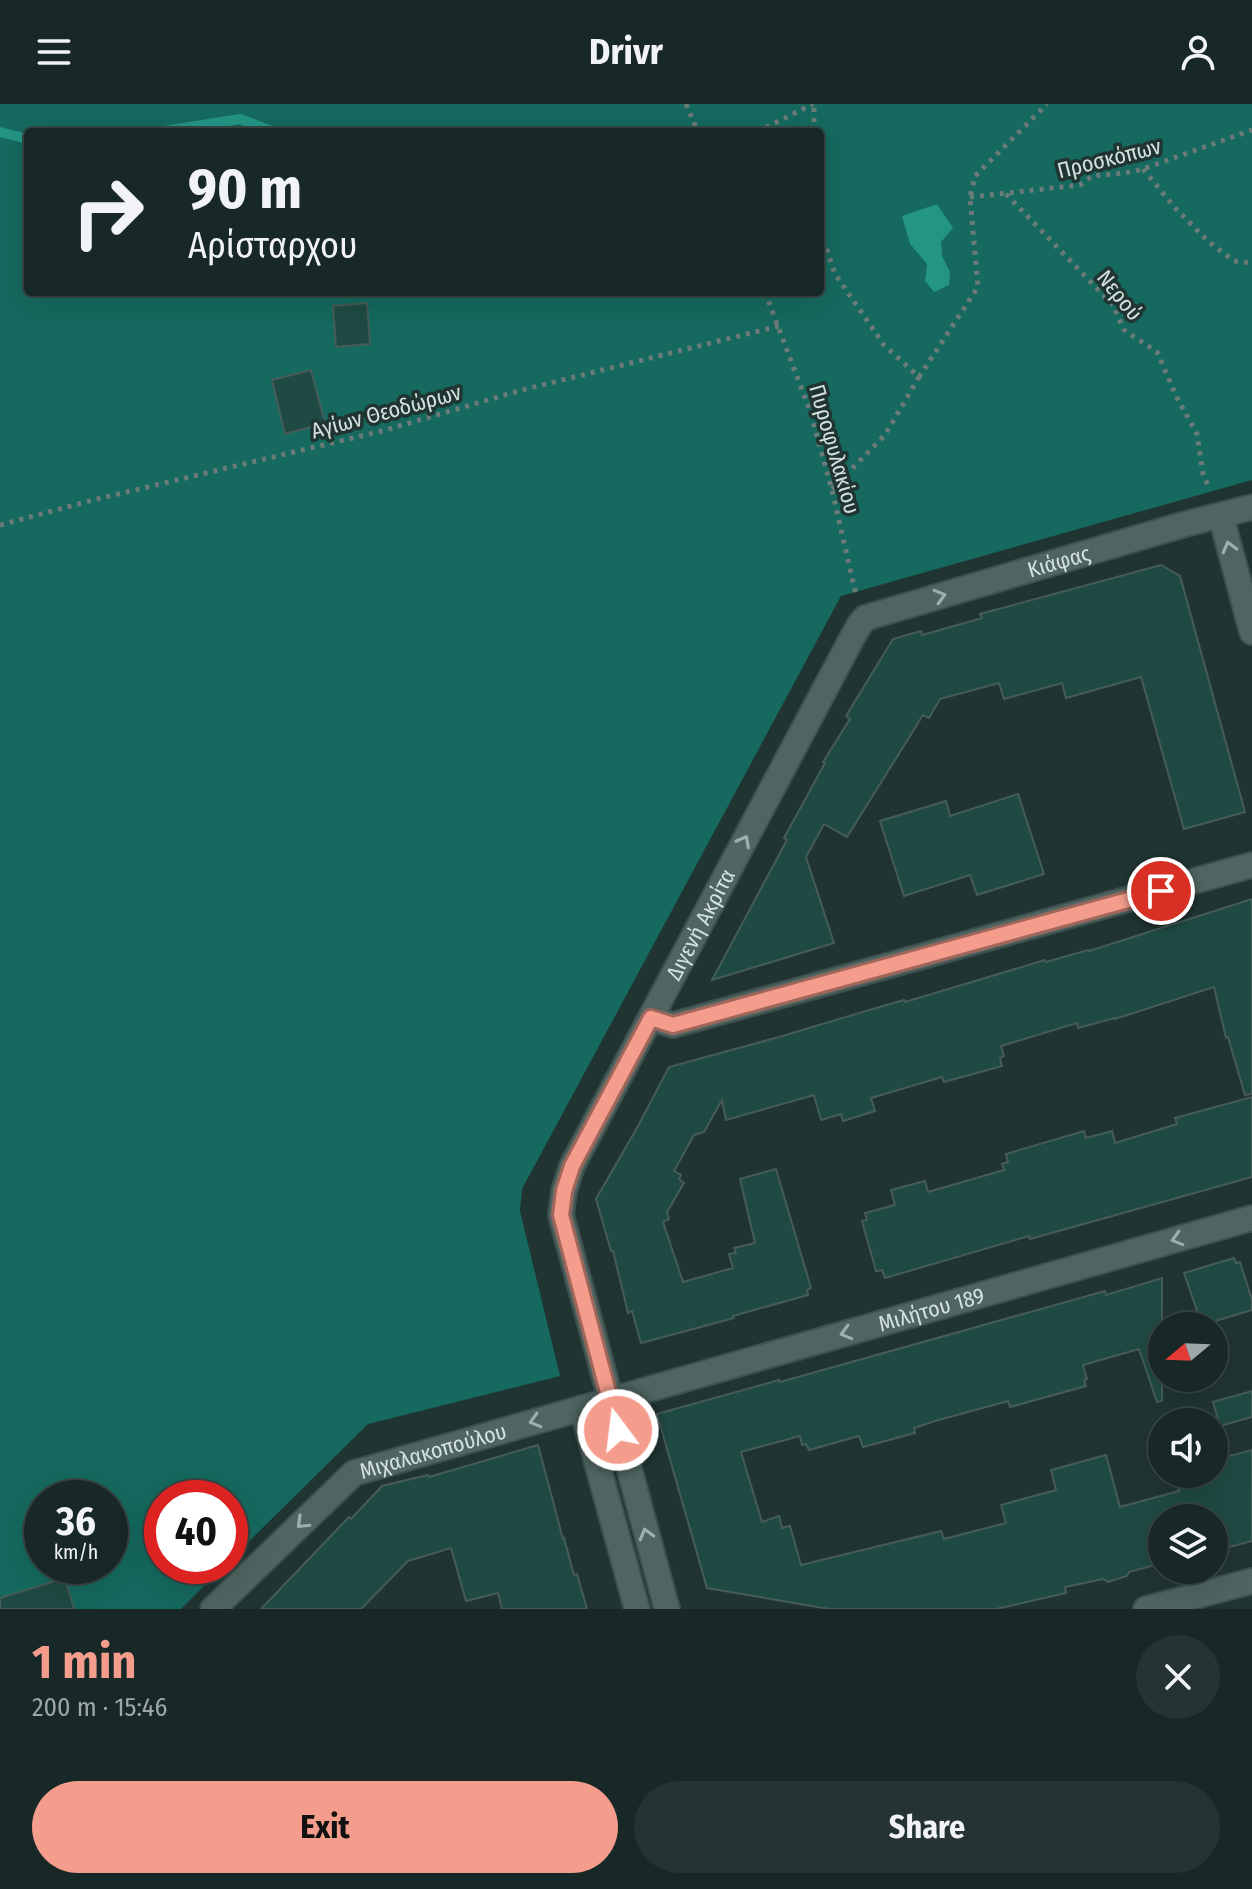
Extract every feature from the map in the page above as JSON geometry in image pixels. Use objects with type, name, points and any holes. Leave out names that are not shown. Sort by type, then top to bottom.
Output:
[{"type":"street","name":"Κιάφας","points":[[865,618],[1252,507]]},
{"type":"street","points":[[1221,516],[1252,632]]},
{"type":"street","name":"Διγενή Ακρίτα","points":[[667,1609],[561,1215],[564,1191],[572,1166],[865,618]]},
{"type":"street","points":[[651,1018],[673,1025],[1252,865]]},
{"type":"street","name":"Μιλήτου 189","points":[[610,1400],[1252,1218]]},
{"type":"street","name":"Μιχαλακοπούλου","points":[[213,1609],[354,1473],[610,1400]]},
{"type":"street","points":[[582,1408],[637,1609]]},
{"type":"street","points":[[1146,1609],[1252,1581]]},
{"type":"path","points":[[686,104],[696,128]]},
{"type":"path","points":[[765,128],[813,104],[814,128]]},
{"type":"path","points":[[832,490],[885,435],[978,287],[970,197],[975,176],[1047,104]]},
{"type":"path","name":"Προσκόπων","points":[[970,197],[1080,185],[1092,176],[1143,169],[1252,130]]},
{"type":"path","points":[[1143,169],[1209,242],[1234,261],[1252,263]]},
{"type":"path","name":"Νερού","points":[[1006,194],[1113,305],[1124,330],[1157,352],[1197,434],[1203,474],[1221,516]]},
{"type":"path","points":[[824,242],[835,274],[884,345],[919,377]]},
{"type":"path","name":"Πυροφυλακίου","points":[[767,296],[810,411],[857,600],[865,618]]},
{"type":"path","name":"Αγίων Θεοδώρων","points":[[0,525],[382,431],[522,390],[779,326]]},
{"type":"shaded area","points":[[0,104],[1252,104],[1252,480],[841,596],[522,1189],[520,1211],[560,1376],[368,1424],[248,1542],[248,1480],[144,1480],[144,1584],[206,1584],[181,1609],[0,1609]]},
{"type":"shaded area","points":[[937,204],[953,228],[941,242],[942,256],[950,272],[949,285],[934,292],[925,281],[927,264],[910,244],[902,216]]},
{"type":"building","points":[[367,303],[370,344],[336,347],[333,306]]},
{"type":"building","points":[[311,370],[325,423],[285,434],[272,380]]},
{"type":"building","points":[[1161,565],[1180,576],[1245,812],[1184,829],[1141,677],[1066,698],[1062,683],[1004,699],[999,683],[940,699],[929,718],[923,715],[847,837],[824,824],[806,857],[834,943],[712,980],[787,840],[784,838],[823,762],[850,719],[846,716],[893,639],[921,631],[922,635],[982,618],[980,614]]},
{"type":"building","points":[[1018,794],[1044,874],[977,895],[970,875],[904,896],[880,821],[946,801],[950,816]]},
{"type":"building","points":[[1252,899],[1252,1094],[1245,1095],[1226,1038],[1214,987],[1115,1019],[1078,1028],[1077,1023],[1001,1046],[1004,1056],[1000,1058],[1002,1066],[944,1082],[942,1077],[871,1098],[875,1111],[843,1121],[841,1114],[821,1120],[814,1095],[726,1120],[722,1100],[704,1132],[694,1135],[674,1171],[681,1175],[679,1179],[684,1183],[667,1212],[669,1219],[663,1222],[683,1282],[733,1268],[729,1254],[736,1253],[734,1248],[755,1243],[740,1179],[776,1169],[811,1288],[807,1290],[808,1295],[641,1343],[632,1311],[628,1313],[596,1199],[669,1067],[1045,960],[1089,951]]},
{"type":"building","points":[[1252,1097],[1252,1177],[885,1278],[882,1270],[876,1271],[862,1221],[867,1220],[865,1213],[895,1205],[891,1190],[925,1181],[928,1192],[1004,1170],[1002,1164],[1008,1162],[1006,1154],[1084,1131],[1086,1138],[1112,1131],[1115,1143],[1177,1124],[1175,1118]]},
{"type":"building","points":[[1234,1258],[1236,1263],[1240,1262],[1252,1300],[1252,1310],[1228,1317],[1228,1312],[1198,1312],[1184,1273]]},
{"type":"building","points":[[1162,1278],[1162,1312],[1148,1312],[1148,1376],[1139,1349],[1083,1365],[1086,1386],[1010,1407],[1008,1401],[935,1421],[914,1428],[915,1433],[863,1447],[859,1436],[809,1450],[806,1444],[802,1445],[800,1436],[741,1452],[762,1522],[779,1516],[782,1528],[790,1526],[801,1565],[941,1531],[944,1539],[1006,1523],[1001,1505],[1056,1490],[1051,1470],[1106,1455],[1120,1507],[1179,1491],[1178,1488],[1228,1488],[1228,1456],[1252,1450],[1252,1541],[1228,1547],[1228,1504],[1148,1504],[1148,1567],[1108,1582],[1103,1579],[1065,1587],[1066,1593],[996,1609],[829,1609],[707,1588],[657,1414],[1105,1291],[1106,1295]]},
{"type":"building","points":[[1252,1391],[1252,1417],[1228,1424],[1228,1408],[1215,1408],[1213,1402]]},
{"type":"building","points":[[1154,1392],[1162,1392],[1162,1401],[1157,1402]]},
{"type":"building","points":[[538,1445],[563,1539],[587,1609],[502,1609],[498,1593],[466,1601],[451,1548],[408,1561],[361,1609],[261,1609],[382,1486],[429,1477]]},
{"type":"building","points":[[46,1584],[67,1584],[74,1609],[0,1609],[0,1598]]},
{"type":"waterway","points":[[183,128],[240,119],[264,128]]},
{"type":"waterway","points":[[0,132],[24,138]]},
{"type":"route","points":[[618,1430],[561,1215],[572,1166],[651,1018],[673,1025],[1161,891]]}]
